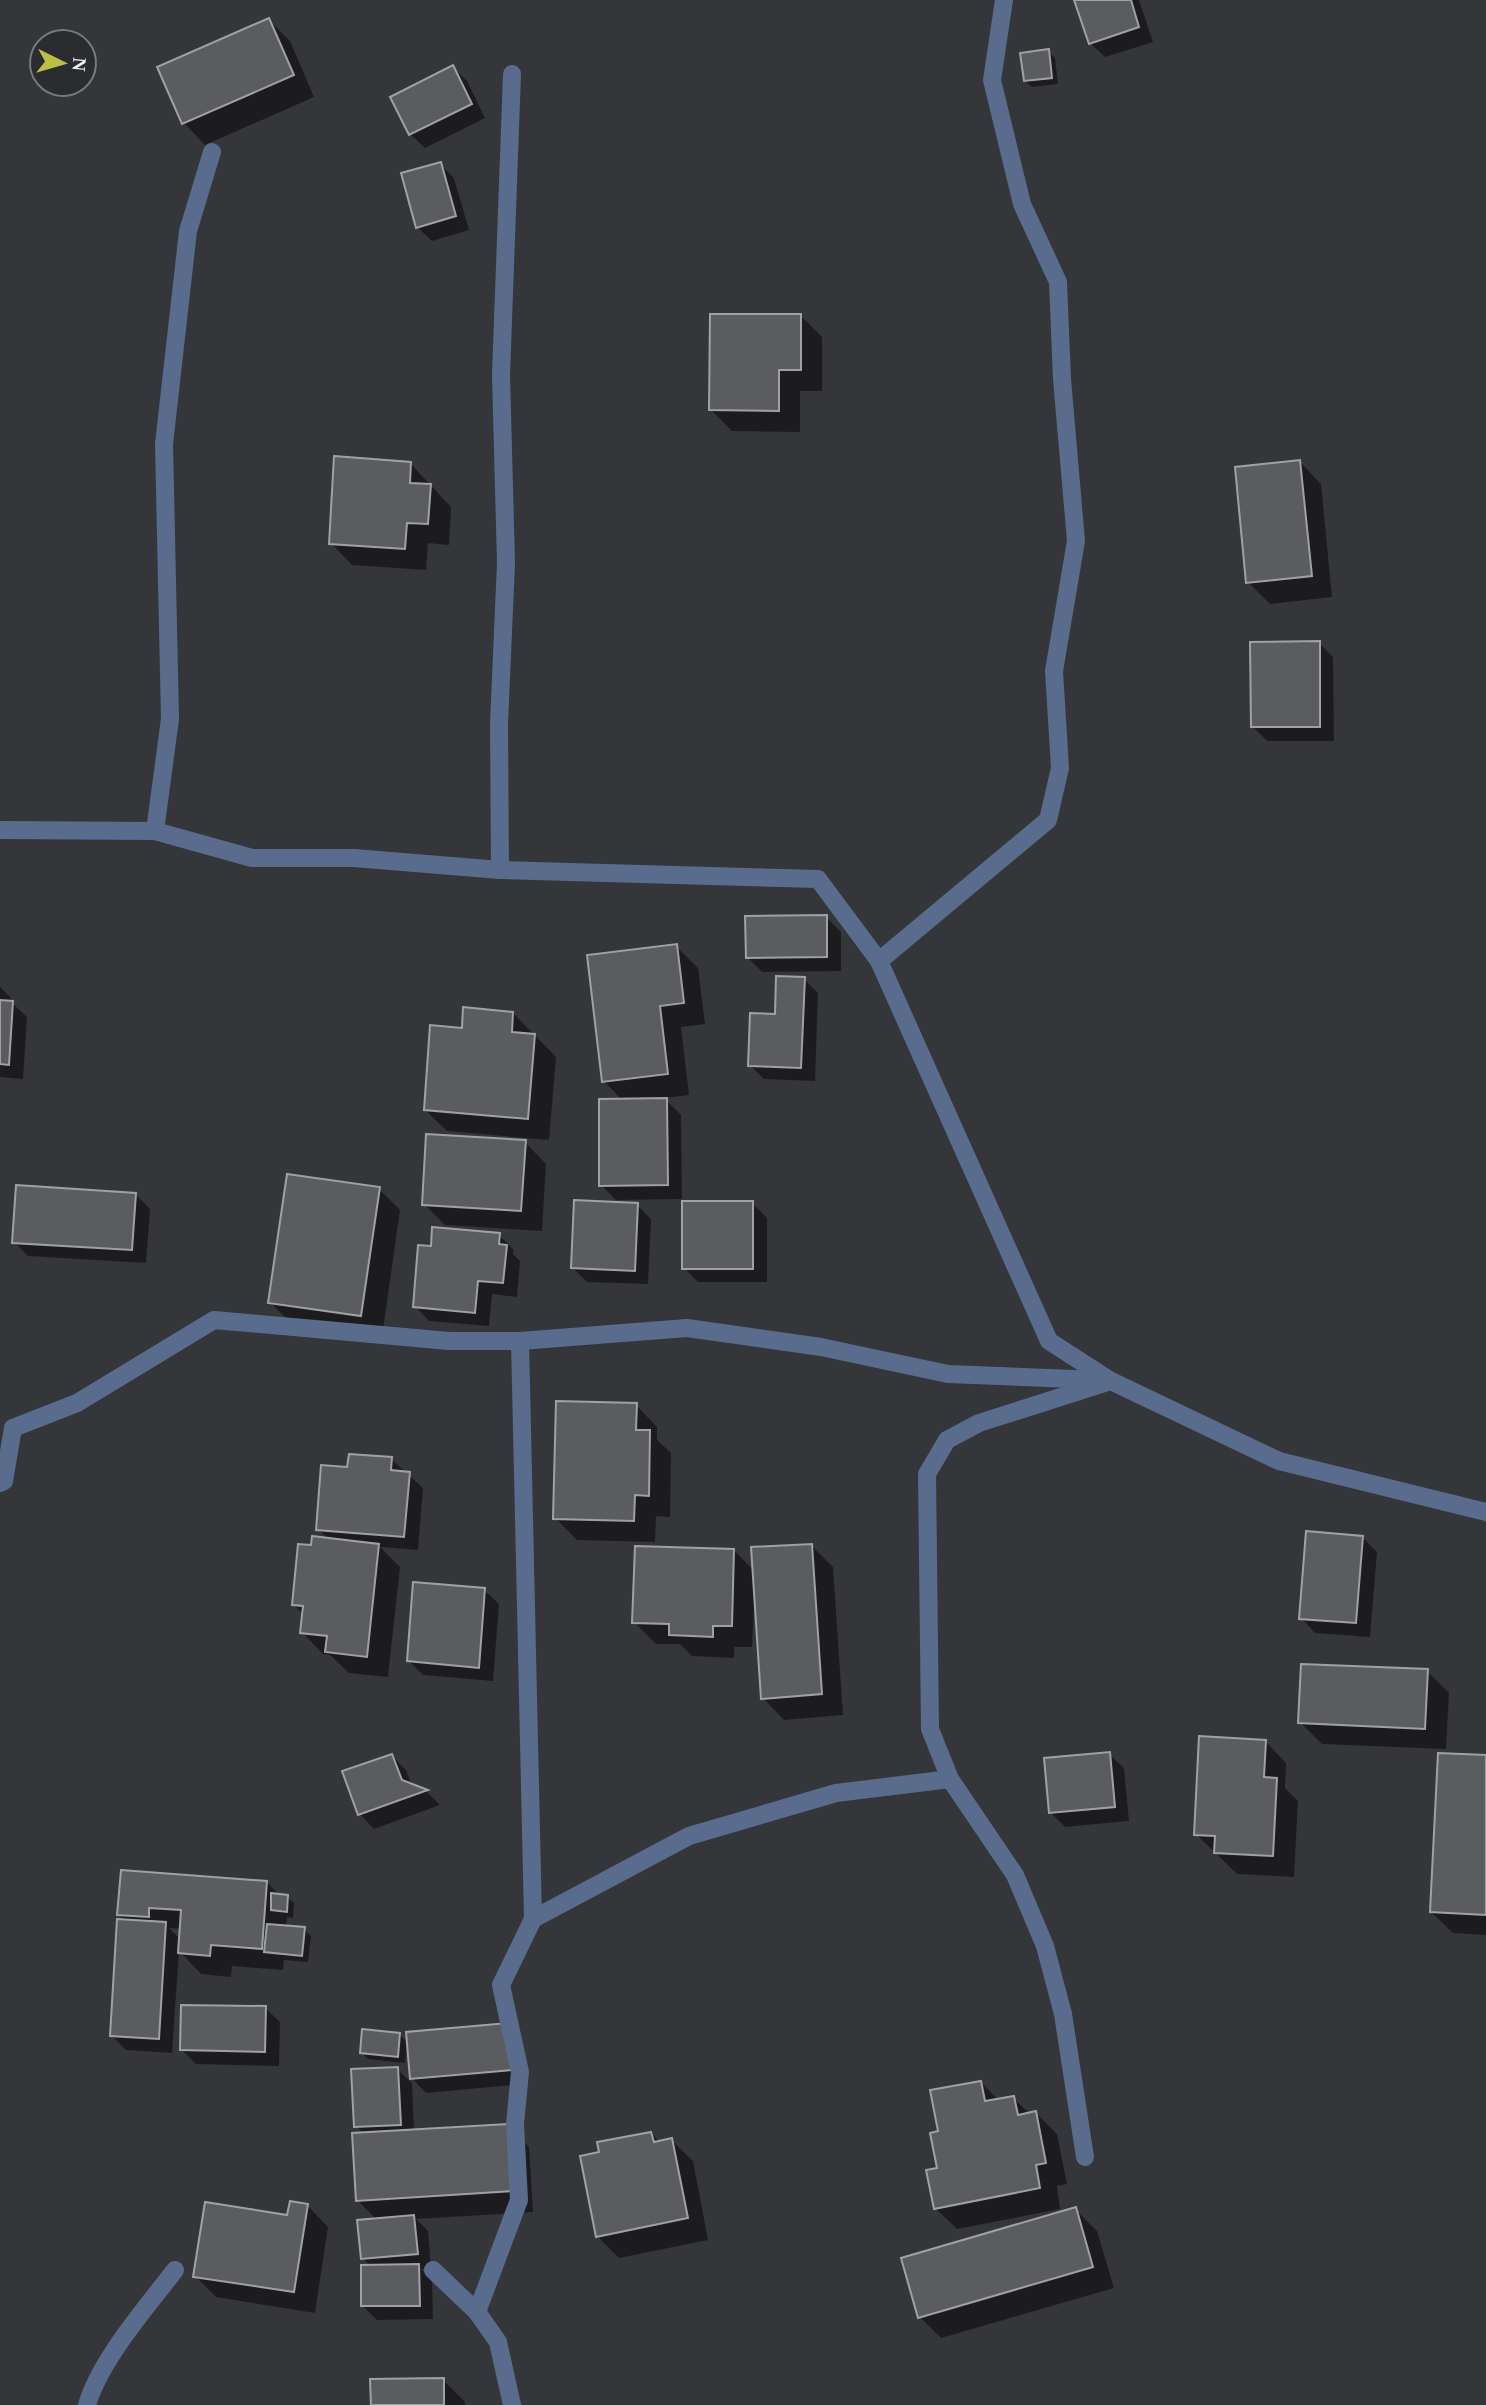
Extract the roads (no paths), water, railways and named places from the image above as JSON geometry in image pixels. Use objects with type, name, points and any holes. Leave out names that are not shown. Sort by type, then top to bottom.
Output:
[{"type":"street","points":[[879,961],[1048,820],[1060,768],[1054,671],[1076,541],[1062,379],[1058,282],[1022,204],[992,80],[1004,0]]},
{"type":"street","points":[[500,870],[499,724],[506,563],[501,375],[512,75]]},
{"type":"street","points":[[155,831],[170,719],[164,444],[188,231],[212,152]]},
{"type":"street","points":[[0,830],[155,831],[252,858],[354,858],[500,870],[818,879],[879,961],[1049,1341],[1111,1381],[1279,1461],[1486,1512]]},
{"type":"street","points":[[0,1483],[4,1481],[13,1428],[77,1403],[214,1320],[449,1341],[520,1341],[687,1328],[821,1347],[948,1374],[1111,1381]]},
{"type":"street","points":[[477,2312],[519,2200],[515,2123],[520,2072],[501,1985],[533,1919],[520,1341]]},
{"type":"street","points":[[1085,2157],[1063,2014],[1045,1946],[1015,1875],[950,1779],[930,1729],[927,1475],[947,1440],[979,1423],[1111,1381]]},
{"type":"street","points":[[533,1919],[689,1836],[836,1793],[950,1779]]},
{"type":"street","points":[[87,2405],[92,2388],[120,2345],[175,2270]]},
{"type":"street","points":[[433,2270],[477,2312],[498,2342],[512,2405]]}]
